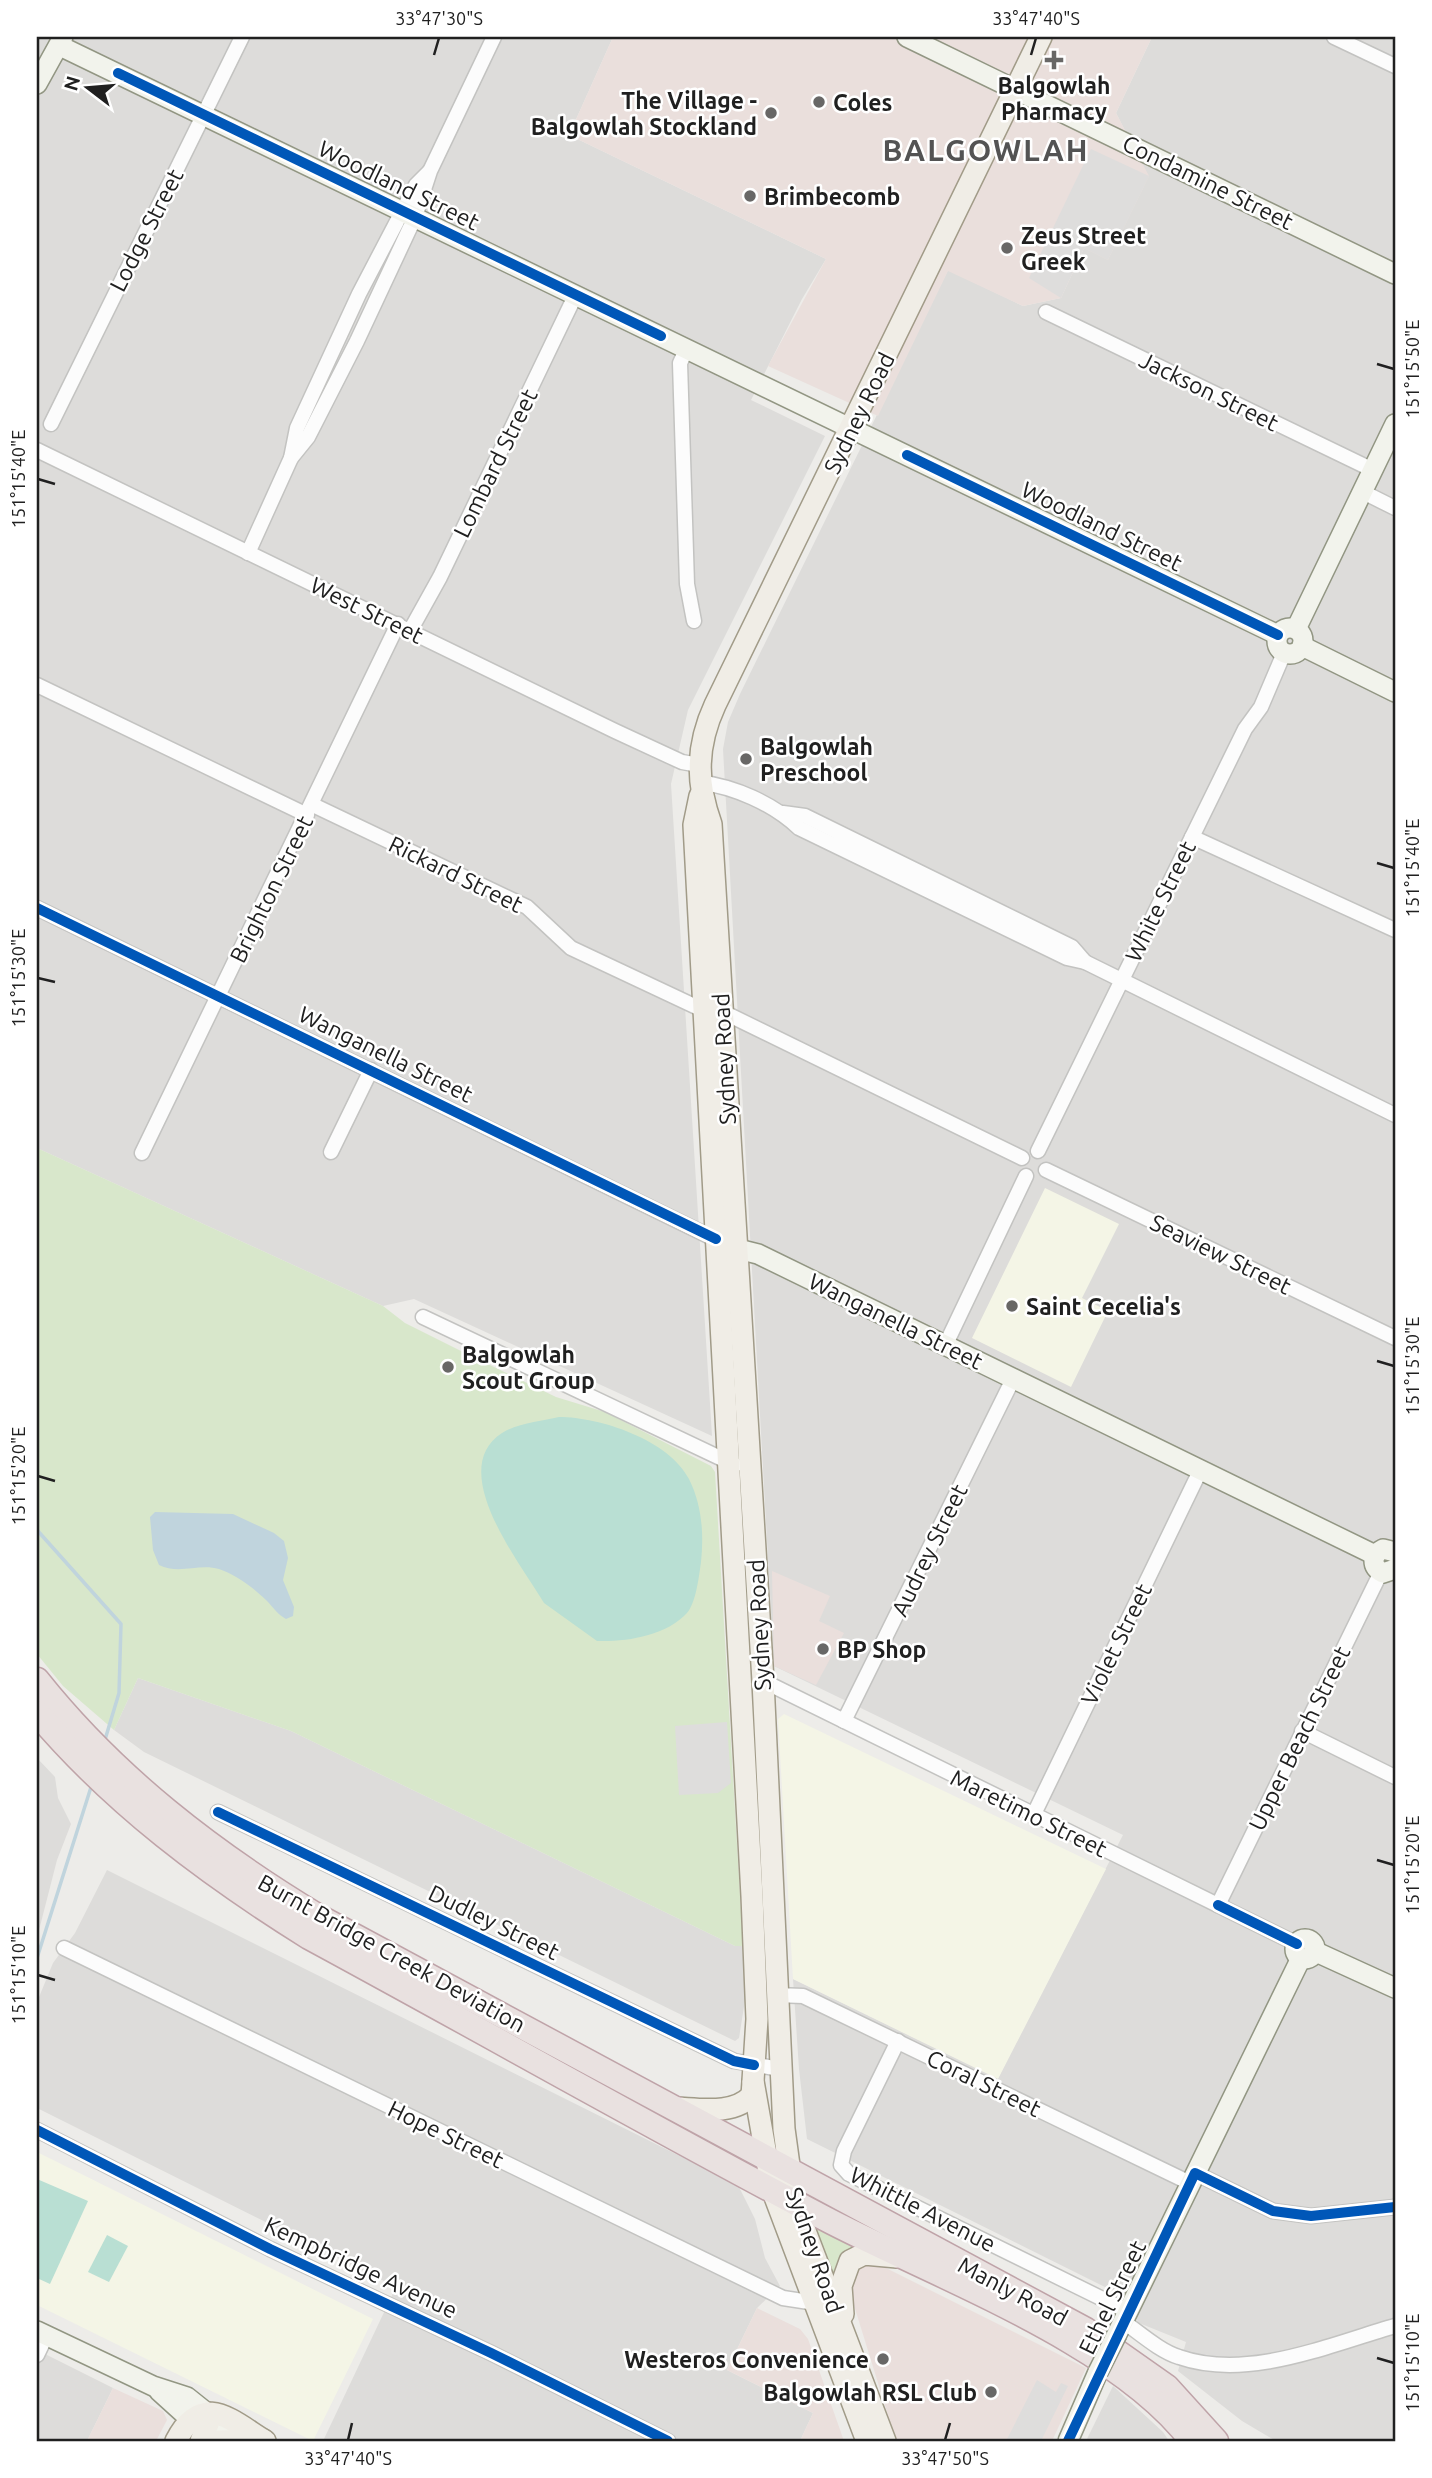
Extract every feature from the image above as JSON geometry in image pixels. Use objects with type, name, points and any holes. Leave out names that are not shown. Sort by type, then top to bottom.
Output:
[{"type":"highway","name":"Burnt Bridge Creek Deviation","points":[[37,1680],[99,1764],[167,1840],[220,1879],[309,1937],[783,2196]]},
{"type":"highway","name":"Burnt Bridge Creek Deviation","points":[[37,1713],[99,1764],[273,1889],[319,1917],[788,2168]]},
{"type":"highway","name":"Manly Road","points":[[788,2168],[1097,2337],[1167,2388],[1216,2441]]},
{"type":"highway","name":"Manly Road","points":[[783,2196],[1082,2349],[1160,2405],[1192,2441]]},
{"type":"main road","name":"Sydney Road","points":[[783,2196],[788,2168],[776,1995],[762,1681],[739,1466],[713,1011],[710,824],[699,780],[709,718],[1041,37]]},
{"type":"main road","name":"Sydney Road","points":[[739,1466],[740,1683],[757,2019],[753,2073],[766,2155],[823,2304],[867,2441]]},
{"type":"main road","points":[[740,1683],[762,1681]]},
{"type":"main road","points":[[677,2108],[712,2110],[738,2105],[752,2095],[753,2073]]},
{"type":"main road","points":[[845,2334],[841,2286],[846,2267],[864,2254],[899,2257]]},
{"type":"main road","name":"Sydney Road","points":[[823,2304],[845,2334],[885,2441]]},
{"type":"main road","points":[[176,2441],[211,2430],[226,2416],[264,2441]]},
{"type":"main road","points":[[211,2430],[264,2441]]},
{"type":"street","name":"Lodge Street","points":[[51,424],[242,37]]},
{"type":"street","points":[[248,554],[291,458],[308,437],[409,214],[495,37]]},
{"type":"street","name":"Condamine Street","points":[[907,37],[1395,274]]},
{"type":"street","points":[[1334,37],[1395,66]]},
{"type":"street","name":"Woodland Street","points":[[62,41],[203,115],[1395,692]]},
{"type":"street","points":[[37,84],[62,41]]},
{"type":"street","name":"Lombard Street","points":[[404,627],[440,577],[576,294]]},
{"type":"street","name":"Jackson Street","points":[[1046,312],[1373,470]]},
{"type":"street","points":[[687,348],[680,363],[687,584],[694,621]]},
{"type":"street","name":"White Street","points":[[1038,1152],[1245,729],[1261,707],[1395,424]]},
{"type":"street","name":"West Street","points":[[37,450],[682,762],[699,780],[733,789],[783,813],[799,828],[1067,958],[1085,962],[1122,979],[1395,1115]]},
{"type":"street","points":[[1363,492],[1395,508]]},
{"type":"street","name":"Brighton Street","points":[[142,1153],[310,810],[404,627]]},
{"type":"street","name":"Rickard Street","points":[[37,685],[527,907],[571,948],[713,1011]]},
{"type":"street","points":[[1192,837],[1395,930]]},
{"type":"street","name":"Wanganella Street","points":[[37,908],[725,1243],[758,1254],[1200,1471],[1389,1556]]},
{"type":"street","points":[[713,1011],[1023,1158]]},
{"type":"street","points":[[331,1152],[371,1070]]},
{"type":"street","points":[[945,1346],[1026,1176],[1021,1165],[1023,1158],[1029,1152],[1038,1152],[1047,1161],[1046,1170],[1037,1177],[1026,1176]]},
{"type":"street","name":"Seaview Street","points":[[1046,1170],[1395,1338]]},
{"type":"street","points":[[423,1317],[739,1466]]},
{"type":"street","name":"Audrey Street","points":[[844,1721],[1013,1379]]},
{"type":"street","name":"Violet Street","points":[[1033,1816],[1200,1471]]},
{"type":"street","name":"Upper Beach Street","points":[[1218,1905],[1389,1556]]},
{"type":"street","name":"Maretimo Street","points":[[762,1681],[1218,1905],[1304,1951],[1395,1988]]},
{"type":"street","points":[[1302,1731],[1395,1777]]},
{"type":"street","name":"Dudley Street","points":[[218,1812],[734,2061],[753,2073],[780,2069]]},
{"type":"street","name":"Hope Street","points":[[64,1948],[783,2298],[823,2304]]},
{"type":"street","name":"Ethel Street","points":[[1068,2441],[1098,2372],[1304,1951]]},
{"type":"street","name":"Coral Street","points":[[776,1995],[803,1996],[1193,2178],[1273,2211],[1311,2216],[1395,2207]]},
{"type":"street","name":"Whittle Avenue","points":[[898,2041],[844,2151],[841,2165],[849,2174],[1123,2323]]},
{"type":"street","name":"Kempbridge Avenue","points":[[37,2130],[270,2249],[491,2353],[668,2441]]},
{"type":"street","points":[[1123,2323],[1176,2357],[1207,2365],[1247,2365],[1395,2326]]},
{"type":"street","points":[[37,2355],[42,2333],[153,2386],[211,2430]]},
{"type":"shaded area","points":[[37,37],[613,37],[569,135],[826,259],[802,299],[751,400],[825,436],[688,710],[671,784],[712,1436],[414,1299],[383,1306],[37,1148]]},
{"type":"shaded area","points":[[613,37],[1152,37],[1116,113],[1149,176],[1108,260],[1084,248],[1061,298],[1023,306],[948,271],[878,416],[768,366],[826,259],[569,135]]},
{"type":"shaded area","points":[[1152,37],[1395,37],[1395,2441],[1276,2441],[1242,2421],[1178,2371],[1186,2342],[1139,2323],[1121,2295],[807,2139],[799,2069],[793,1979],[998,2078],[1123,1835],[774,1666],[723,749],[728,722],[740,694],[948,270],[1023,306],[1061,298],[1084,248],[1108,259],[1148,176],[1116,113]]},
{"type":"shaded area","points":[[1091,149],[1149,176],[1108,260],[1084,248],[1061,298],[1029,278]]},
{"type":"shaded area","points":[[1045,1188],[1119,1224],[1082,1298],[1108,1311],[1071,1387],[972,1338]]},
{"type":"shaded area","points":[[772,1571],[830,1596],[819,1621],[844,1633],[816,1685],[774,1666]]},
{"type":"shaded area","points":[[138,1678],[291,1731],[735,1946],[743,1946],[746,1994],[739,2038],[735,2041],[144,1752],[114,1730]]},
{"type":"shaded area","points":[[784,1714],[1106,1869],[998,2079],[793,1979],[778,1719]]},
{"type":"shaded area","points":[[727,1722],[731,1783],[718,1793],[679,1795],[675,1726]]},
{"type":"shaded area","points":[[37,1758],[55,1777],[58,1798],[71,1824],[57,1860],[37,1938]]},
{"type":"shaded area","points":[[107,1870],[738,2185],[755,2219],[765,2258],[780,2286],[757,2308],[727,2370],[813,2413],[800,2441],[323,2441],[396,2287],[37,2108],[37,2002],[53,1963],[75,1933]]},
{"type":"shaded area","points":[[37,2152],[373,2319],[313,2441],[37,2305]]},
{"type":"shaded area","points":[[870,2260],[1086,2368],[1052,2441],[896,2441],[848,2286],[855,2270]]},
{"type":"shaded area","points":[[757,2308],[800,2329],[808,2339],[844,2441],[800,2441],[813,2413],[727,2370]]},
{"type":"shaded area","points":[[37,2350],[113,2388],[87,2441],[37,2441]]},
{"type":"shaded area","points":[[1037,2380],[1056,2392],[1061,2383],[1068,2386],[1041,2441],[1006,2441]]},
{"type":"shaded area","points":[[1113,2386],[1163,2432],[1169,2441],[1086,2441]]},
{"type":"shaded area","points":[[113,2388],[163,2411],[167,2420],[156,2441],[87,2441]]},
{"type":"green space","points":[[37,1148],[383,1306],[405,1323],[467,1354],[556,1397],[605,1412],[711,1466],[715,1472],[743,1946],[735,1946],[291,1731],[138,1678],[114,1730],[63,1686],[37,1654]]},
{"type":"green space","points":[[559,1417],[594,1421],[632,1433],[666,1453],[689,1479],[701,1520],[700,1568],[690,1609],[668,1627],[633,1639],[597,1641],[544,1603],[493,1517],[484,1493],[481,1470],[486,1449],[508,1430]]},
{"type":"green space","points":[[37,2179],[88,2201],[50,2284],[37,2278]]},
{"type":"green space","points":[[810,2223],[853,2245],[833,2286]]},
{"type":"green space","points":[[107,2235],[128,2246],[109,2282],[88,2272]]},
{"type":"water","points":[[155,1512],[233,1514],[274,1533],[284,1541],[288,1558],[283,1580],[294,1607],[293,1616],[286,1619],[256,1591],[225,1571],[204,1567],[174,1569],[159,1565],[153,1550],[150,1517]]},
{"type":"waterway","points":[[37,1530],[121,1624],[119,1693],[104,1743]]},
{"type":"waterway","points":[[37,1958],[92,1784]]},
{"type":"cycle path","points":[[118,73],[661,336]]},
{"type":"cycle path","points":[[907,455],[1278,635]]},
{"type":"cycle path","points":[[37,908],[716,1239]]},
{"type":"cycle path","points":[[218,1812],[734,2061],[754,2065]]},
{"type":"cycle path","points":[[1218,1905],[1297,1944]]},
{"type":"cycle path","points":[[37,2130],[270,2249],[491,2353],[668,2441]]},
{"type":"cycle path","points":[[1068,2441],[1195,2173],[1273,2211],[1311,2216],[1395,2207]]},
{"type":"place","name":"Balgowlah Pharmacy","points":[[1054,60]]},
{"type":"place","name":"Coles","points":[[819,102]]},
{"type":"place","name":"The Village - Balgowlah Stockland","points":[[771,113]]},
{"type":"place","name":"Brimbecomb","points":[[750,196]]},
{"type":"place","name":"Zeus Street Greek","points":[[1007,248]]},
{"type":"place","name":"Balgowlah Preschool","points":[[746,759]]},
{"type":"place","name":"Saint Cecelia's","points":[[1012,1306]]},
{"type":"place","name":"Balgowlah Scout Group","points":[[448,1367]]},
{"type":"place","name":"BP Shop","points":[[823,1649]]},
{"type":"place","name":"Westeros Convenience","points":[[883,2359]]},
{"type":"place","name":"Balgowlah RSL Club","points":[[991,2392]]},
{"type":"district","name":"BALGOWLAH","points":[[986,150]]}]
